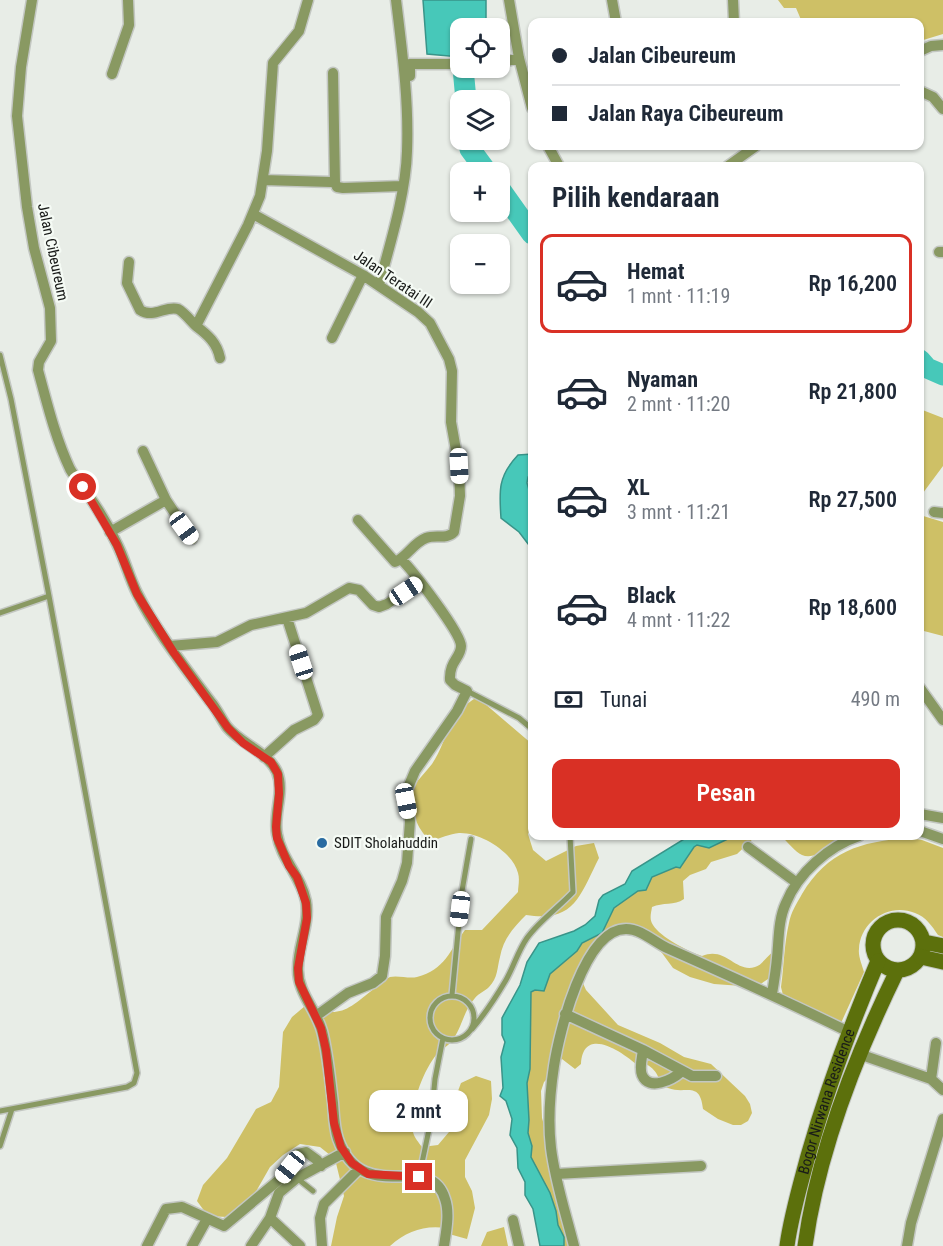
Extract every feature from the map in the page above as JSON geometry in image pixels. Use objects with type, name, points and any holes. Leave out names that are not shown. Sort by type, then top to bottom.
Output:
[{"type":"street","name":"Jalan Cibeureum","points":[[33,0],[22,57],[17,116],[34,248],[50,308],[51,341],[39,362],[38,370],[52,424],[71,471],[92,500],[110,532],[137,594],[170,646],[228,728],[243,743],[271,762],[278,774],[277,838],[300,884],[306,903],[307,918],[298,968],[299,982],[321,1028],[337,1137],[358,1169]]},
{"type":"street","points":[[112,74],[129,26],[128,0]]},
{"type":"street","points":[[196,326],[260,196],[267,151],[272,71],[275,59],[299,31],[308,0]]},
{"type":"street","points":[[379,285],[395,224],[411,125],[407,64],[396,0]]},
{"type":"street","points":[[509,0],[519,58],[527,69]]},
{"type":"street","points":[[612,0],[615,18]]},
{"type":"street","points":[[734,0],[734,18]]},
{"type":"street","points":[[924,49],[943,45]]},
{"type":"street","points":[[510,60],[519,58]]},
{"type":"street","points":[[407,64],[450,64]]},
{"type":"street","points":[[333,73],[336,186],[402,186]]},
{"type":"street","points":[[924,93],[933,97],[943,110]]},
{"type":"street","points":[[263,180],[335,183]]},
{"type":"street","name":"Jalan Teratai III","points":[[253,214],[363,275],[418,312],[430,323],[446,353],[452,371],[451,422],[459,466],[460,496],[454,532],[446,537],[429,537],[421,540],[401,559]]},
{"type":"street","points":[[129,262],[127,283],[140,310],[150,313],[174,308],[179,310],[213,341],[220,358]]},
{"type":"street","points":[[332,338],[363,275]]},
{"type":"street","points":[[143,451],[166,500],[192,539]]},
{"type":"street","points":[[110,532],[166,500]]},
{"type":"street","points":[[316,1016],[348,993],[373,983],[382,976],[386,917],[407,863],[410,822],[406,801],[407,790],[415,771],[457,711],[467,691],[450,680],[451,666],[460,652],[461,645],[454,629],[401,559],[393,561],[358,520]]},
{"type":"street","points":[[170,646],[217,642],[251,625],[287,618],[317,608],[349,588],[359,590],[373,605],[380,607],[419,582]]},
{"type":"street","points":[[264,757],[294,730],[317,718],[317,711],[287,618]]},
{"type":"street","points":[[924,694],[943,720]]},
{"type":"street","points":[[924,815],[943,818]]},
{"type":"street","points":[[924,832],[943,838]]},
{"type":"street","points":[[772,994],[783,911],[797,883],[814,864],[836,846],[848,840]]},
{"type":"street","points":[[748,848],[797,883]]},
{"type":"street","points":[[907,921],[921,933],[922,950],[911,967],[897,971],[889,969],[878,961],[872,944],[880,927],[888,922],[907,921]]},
{"type":"street","points":[[574,1246],[551,1149],[554,1068],[565,1014],[588,961],[604,938],[616,930],[627,928],[635,930],[660,945],[772,994],[849,1032]]},
{"type":"street","points":[[922,950],[943,946]]},
{"type":"street","points":[[922,950],[943,962]]},
{"type":"street","name":"Bogor Nirwana Residence","points":[[788,1246],[789,1227],[819,1117],[849,1032],[878,961]]},
{"type":"street","name":"Bogor Nirwana Residence","points":[[806,1238],[827,1149],[859,1054],[897,971]]},
{"type":"street","points":[[565,1014],[643,1050],[681,1072],[698,1077],[716,1076]]},
{"type":"street","points":[[931,1079],[936,1043]]},
{"type":"street","points":[[643,1050],[642,1074],[646,1081],[665,1082],[681,1072]]},
{"type":"street","points":[[859,1054],[931,1079],[943,1090]]},
{"type":"street","points":[[907,1246],[911,1223],[943,1119]]},
{"type":"street","points":[[147,1246],[166,1209],[182,1208],[225,1226],[280,1179],[298,1154],[306,1152],[321,1166]]},
{"type":"street","points":[[250,1246],[270,1218],[279,1192],[297,1178],[345,1152]]},
{"type":"street","points":[[556,1174],[701,1166]]},
{"type":"street","points":[[322,1246],[320,1218],[324,1204],[358,1169],[374,1176],[429,1178],[439,1187],[445,1199],[447,1211],[444,1246]]},
{"type":"street","points":[[270,1218],[300,1246]]},
{"type":"street","points":[[192,1246],[207,1220]]},
{"type":"street","points":[[513,1220],[519,1246]]},
{"type":"street","points":[[789,1227],[806,1238]]},
{"type":"lane","points":[[0,355],[11,399],[49,596],[137,1073],[134,1083],[127,1087],[0,1111]]},
{"type":"lane","points":[[0,613],[49,596]]},
{"type":"lane","points":[[467,691],[519,718],[528,726]]},
{"type":"lane","points":[[452,995],[462,891],[471,839]]},
{"type":"lane","points":[[472,1029],[475,1016],[470,1003],[458,996],[452,995],[438,1001],[430,1013],[432,1028],[443,1038],[456,1040],[472,1029],[488,1009],[526,939],[573,892],[570,840]]},
{"type":"lane","points":[[419,1177],[431,1120],[435,1079],[443,1038]]},
{"type":"lane","points":[[0,1146],[12,1109]]},
{"type":"lane","points":[[297,1178],[313,1191]]},
{"type":"shaded area","points":[[778,0],[943,0],[943,34],[924,40],[924,18],[800,18],[796,8],[784,8]]},
{"type":"shaded area","points":[[924,411],[943,418],[943,466],[924,492]]},
{"type":"shaded area","points":[[924,516],[943,522],[943,636],[924,631]]},
{"type":"shaded area","points":[[477,697],[528,741],[528,840],[533,850],[546,861],[576,846],[594,843],[599,858],[580,894],[566,910],[555,915],[526,915],[513,929],[501,951],[494,980],[471,1003],[455,1037],[431,1062],[418,1091],[412,1123],[414,1134],[422,1147],[438,1145],[449,1132],[456,1117],[455,1099],[461,1083],[476,1076],[491,1081],[492,1099],[489,1115],[465,1160],[465,1177],[472,1191],[475,1208],[467,1239],[449,1234],[446,1228],[430,1227],[409,1233],[390,1246],[331,1246],[344,1196],[335,1159],[320,1147],[300,1144],[270,1167],[250,1202],[227,1217],[208,1216],[197,1201],[203,1185],[227,1158],[256,1109],[271,1102],[279,1087],[283,1032],[292,1017],[305,1006],[327,1012],[343,1010],[390,977],[414,977],[434,970],[446,958],[465,930],[482,930],[518,892],[518,873],[515,865],[503,851],[486,840],[467,834],[459,833],[431,841],[421,830],[413,811],[410,790],[432,764],[454,719],[467,704]]},
{"type":"shaded area","points":[[752,840],[737,854],[711,862],[706,869],[690,875],[683,881],[684,899],[652,907],[653,925],[668,939],[683,948],[702,956],[718,954],[748,968],[762,963],[773,952],[773,972],[768,979],[756,987],[714,984],[690,977],[673,968],[662,953],[628,929],[601,946],[582,981],[586,990],[618,1025],[660,1043],[684,1057],[711,1064],[745,1096],[752,1113],[748,1121],[741,1125],[733,1125],[718,1119],[703,1109],[699,1094],[695,1091],[668,1088],[662,1084],[651,1067],[646,1064],[638,1066],[623,1054],[605,1045],[589,1046],[583,1052],[581,1064],[575,1069],[562,1059],[558,1062],[556,1070],[544,1082],[541,1091],[542,1118],[578,1246],[558,1246],[524,1154],[527,993],[541,981],[606,910],[695,842]]},
{"type":"shaded area","points":[[785,840],[840,840],[813,856],[802,855]]},
{"type":"shaded area","points":[[922,840],[943,848],[943,937],[938,935],[922,917],[905,910],[886,912],[870,923],[861,939],[859,949],[864,972],[841,1023],[783,995],[781,987],[786,939],[793,911],[812,879],[834,858],[874,842]]},
{"type":"shaded area","points":[[504,1227],[508,1246],[481,1246],[487,1232]]},
{"type":"water","points":[[423,0],[486,0],[486,18],[450,18],[450,56],[427,54]]},
{"type":"water","points":[[528,454],[528,544],[519,532],[501,518],[501,484],[511,463],[518,455]]},
{"type":"water","points":[[682,840],[726,840],[709,848],[697,845],[680,868],[676,867],[652,877],[646,890],[638,891],[614,908],[602,933],[582,943],[577,951],[550,974],[544,991],[531,992],[530,1069],[527,1083],[531,1157],[550,1193],[558,1225],[564,1237],[564,1246],[540,1246],[533,1209],[525,1195],[525,1182],[518,1168],[517,1148],[510,1135],[512,1119],[506,1101],[500,1096],[503,1088],[501,1057],[505,1042],[502,1035],[502,1018],[520,985],[527,962],[539,943],[585,925],[595,916],[599,900],[603,895],[625,884],[632,871]]},
{"type":"waterway","points":[[464,78],[465,90]]},
{"type":"waterway","points":[[471,150],[480,162]]},
{"type":"waterway","points":[[510,203],[528,228]]},
{"type":"waterway","points":[[924,365],[943,375]]},
{"type":"place","name":"SDIT Sholahuddin","points":[[322,843]]},
{"type":"route","points":[[83,487],[117,545],[137,594],[174,653],[228,728],[243,743],[271,762],[278,774],[277,838],[289,866],[297,877],[306,903],[307,918],[298,968],[299,982],[321,1028],[326,1050],[334,1123],[341,1147],[352,1163],[368,1174],[419,1177]]}]
